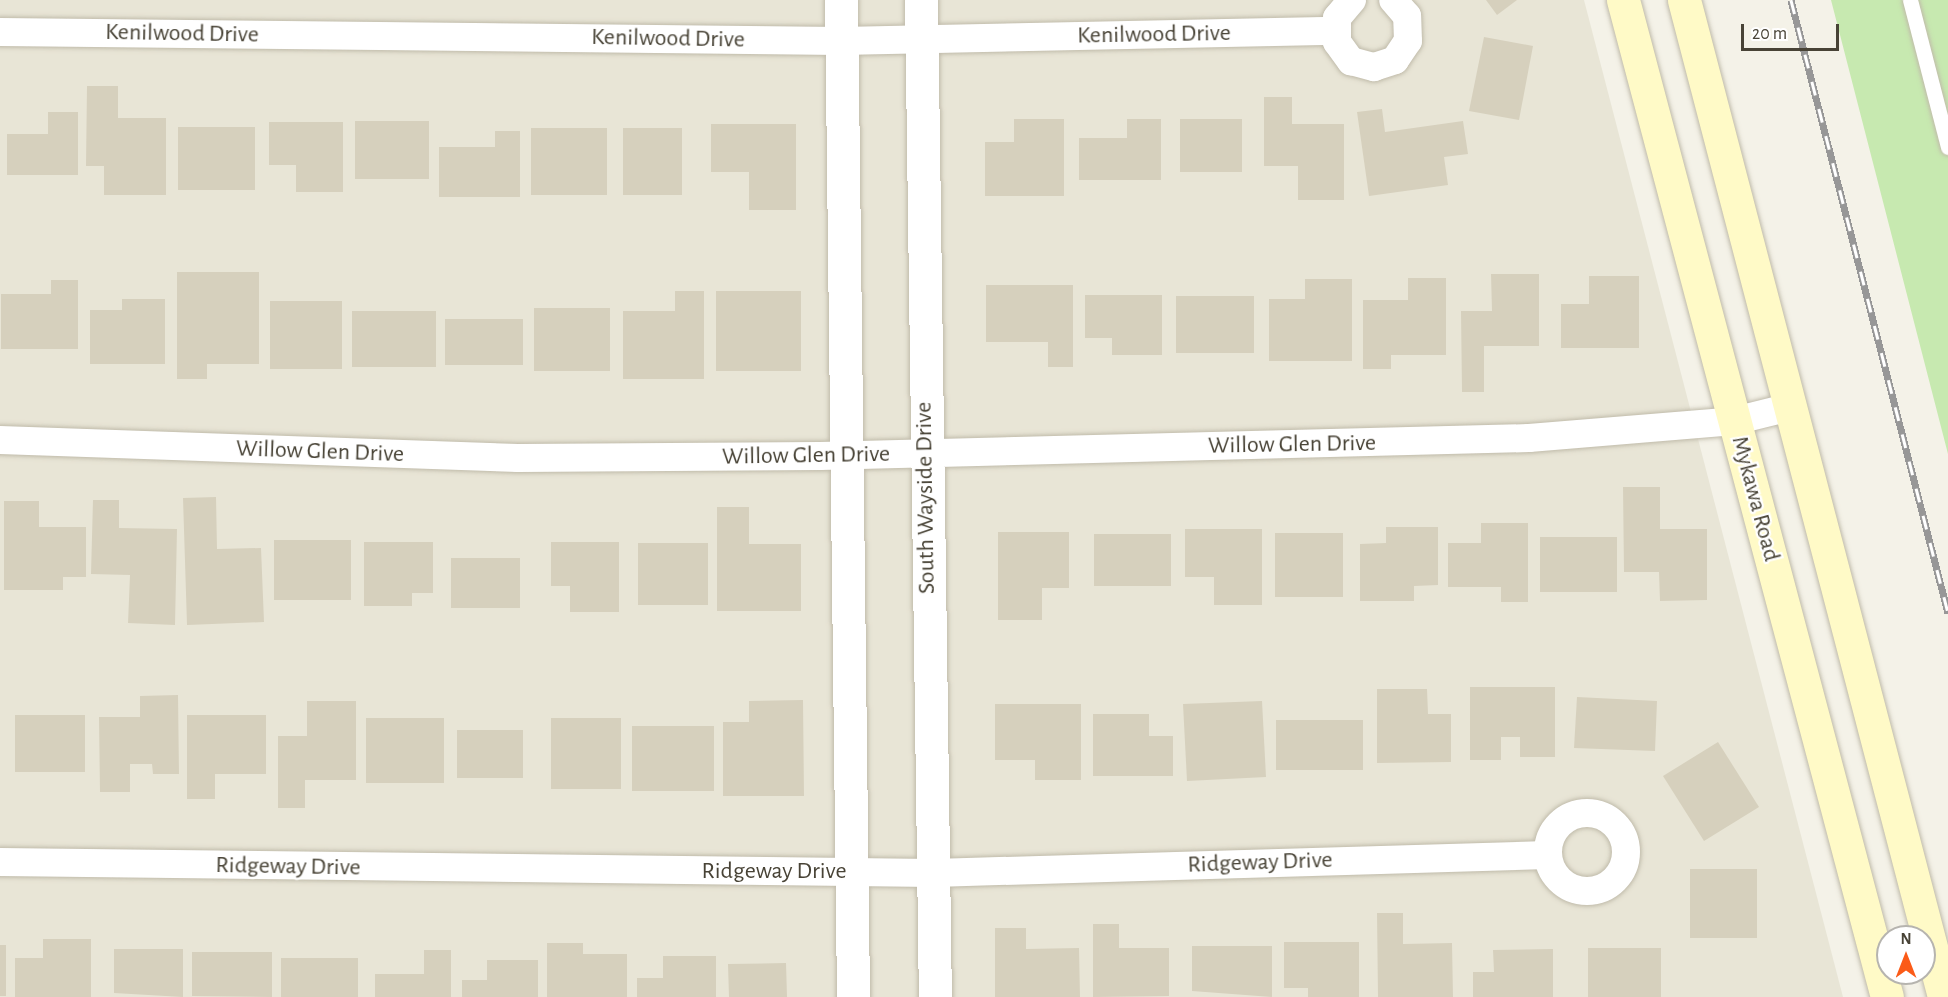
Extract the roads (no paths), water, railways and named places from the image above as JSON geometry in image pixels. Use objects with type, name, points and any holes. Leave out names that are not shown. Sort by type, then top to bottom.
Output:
[{"type":"main road","name":"Mykawa Road","points":[[1623,0],[1887,997]]},
{"type":"main road","points":[[1684,0],[1944,997]]},
{"type":"street","points":[[841,0],[845,456],[854,997]]},
{"type":"street","name":"South Wayside Drive","points":[[921,0],[919,40],[935,997]]},
{"type":"street","points":[[1352,0],[1336,31],[1351,61],[1374,67],[1395,60],[1410,28],[1393,0]]},
{"type":"street","name":"Kenilwood Drive","points":[[0,32],[841,41],[1336,31]]},
{"type":"street","name":"Willow Glen Drive","points":[[0,440],[518,458],[845,456],[1529,438],[1734,421],[1790,407]]},
{"type":"street","name":"Ridgeway Drive","points":[[0,862],[934,873],[1547,855]]},
{"type":"lane","points":[[1910,0],[1948,147]]},
{"type":"railway","points":[[1791,0],[1948,613]]}]
